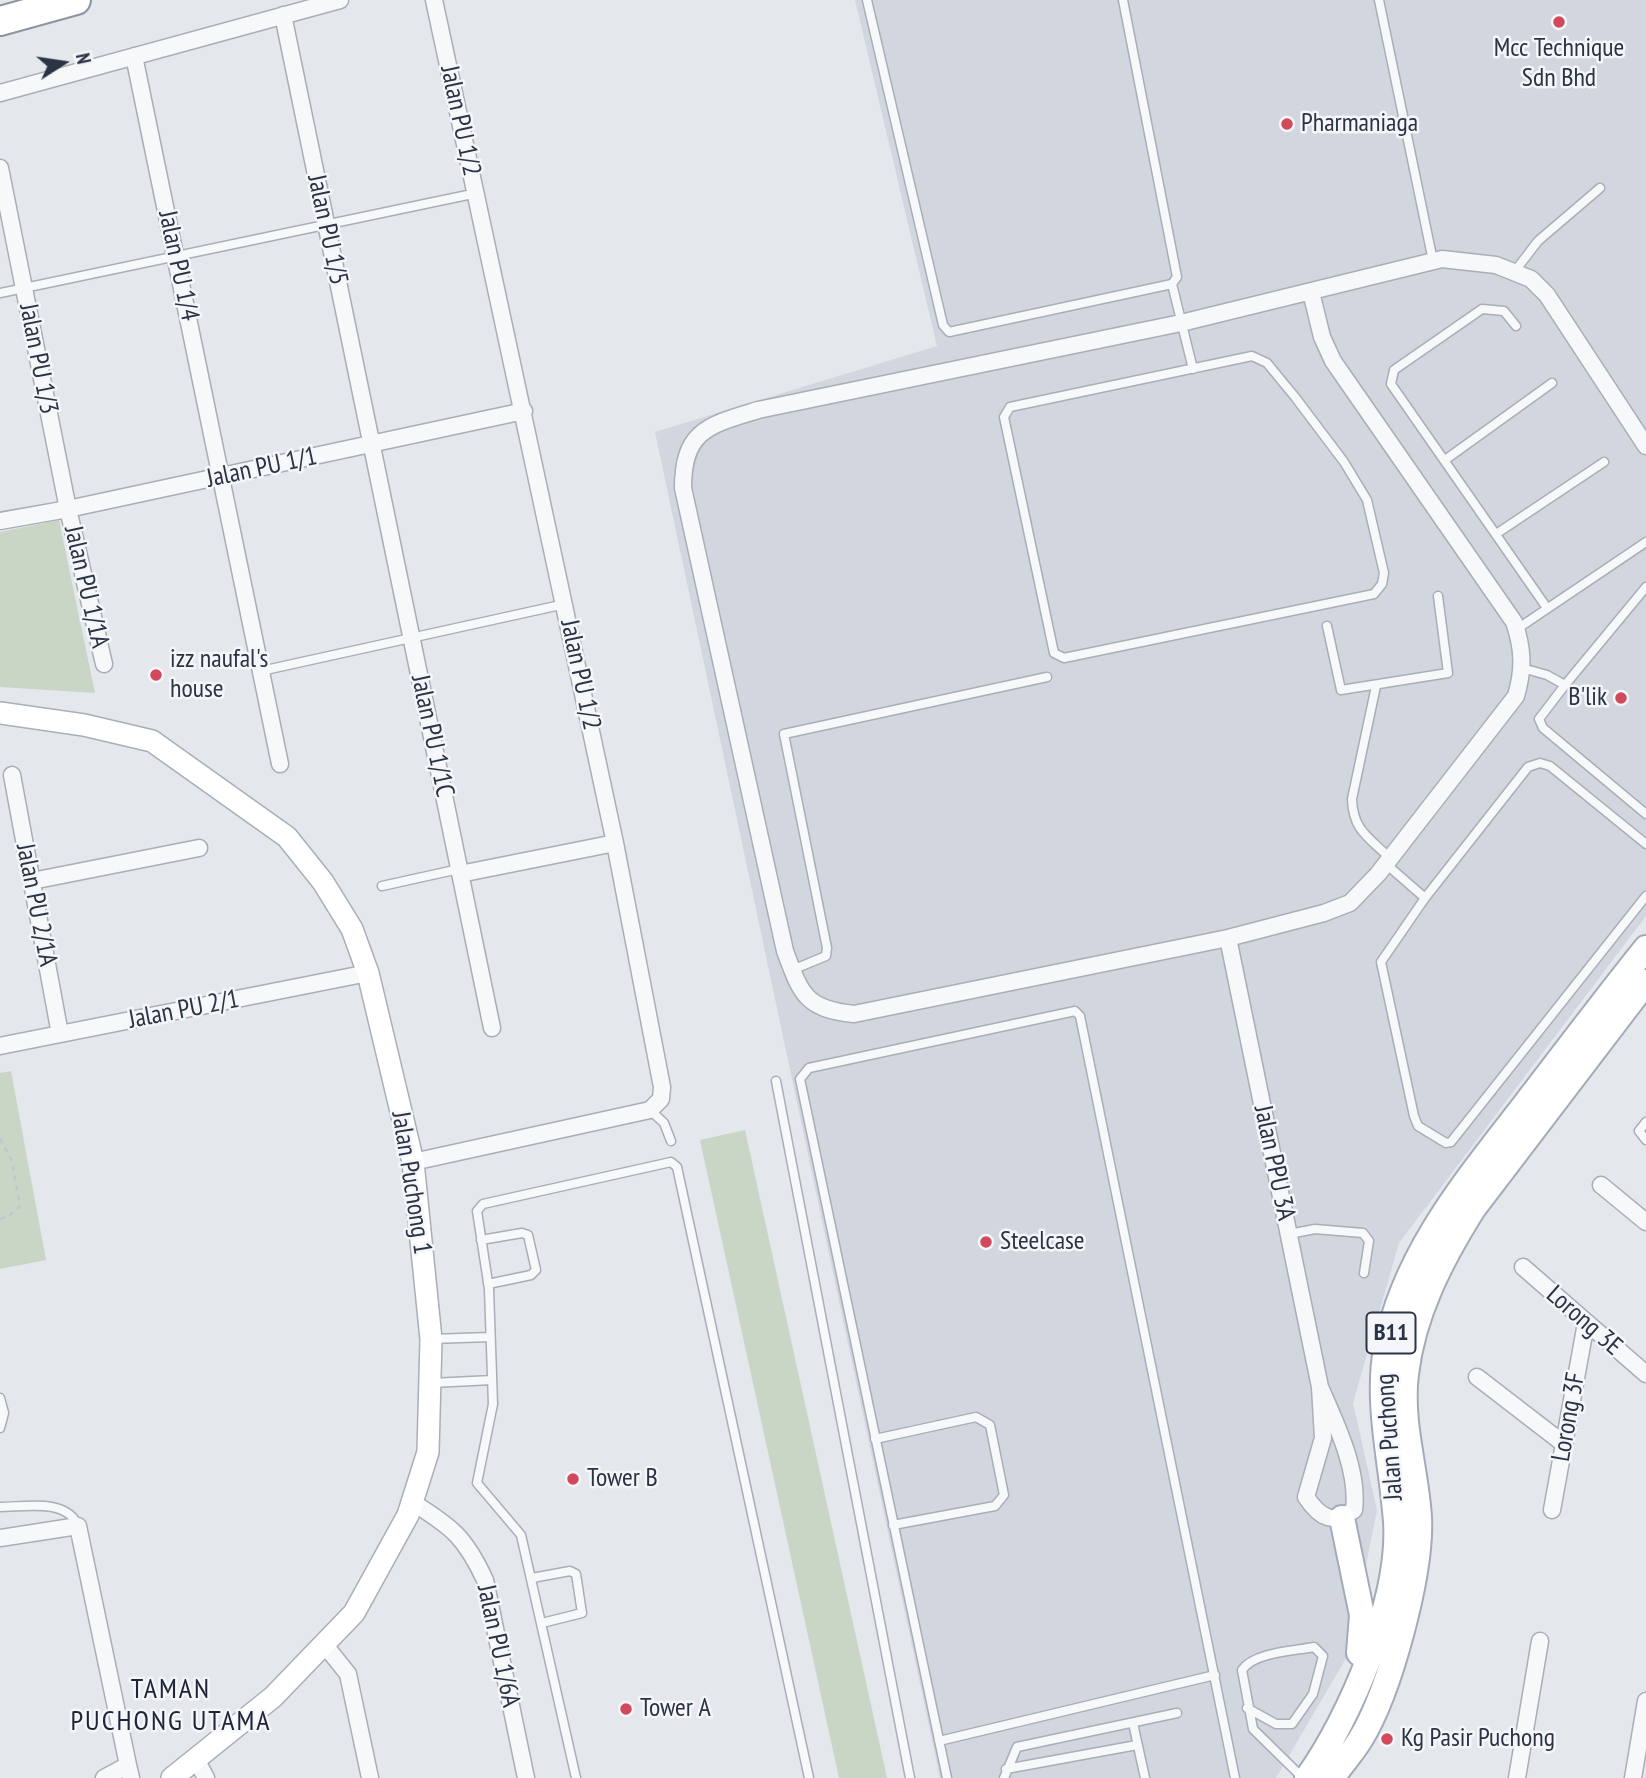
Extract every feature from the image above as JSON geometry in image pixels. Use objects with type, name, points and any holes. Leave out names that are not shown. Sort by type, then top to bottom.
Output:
[{"type":"highway","points":[[0,21],[76,0]]},
{"type":"main road","name":"Jalan Puchong","points":[[1305,1778],[1331,1745],[1349,1708],[1384,1609],[1394,1567],[1396,1524],[1383,1413],[1383,1374],[1387,1346],[1413,1270],[1451,1201],[1646,948]]},
{"type":"main road","name":"Jalan Puchong","points":[[1332,1778],[1360,1739],[1379,1702],[1416,1570],[1419,1516],[1405,1409],[1405,1375],[1421,1311],[1448,1248],[1473,1209],[1643,993]]},
{"type":"main road","points":[[1342,1518],[1362,1615],[1362,1637],[1349,1708]]},
{"type":"street","points":[[0,93],[341,0]]},
{"type":"street","name":"Jalan PU 1/2","points":[[434,0],[615,843],[662,1087],[661,1099],[650,1110]]},
{"type":"street","name":"Jalan PU 1/5","points":[[283,16],[371,444]]},
{"type":"street","name":"Jalan PU 1/4","points":[[134,56],[280,764]]},
{"type":"street","name":"Jalan PU 1/3","points":[[0,168],[68,509]]},
{"type":"street","points":[[1311,292],[1322,337],[1334,361],[1491,586],[1517,629],[1522,646],[1522,668],[1516,696],[1387,861],[1350,903],[1324,914],[1228,938],[854,1014],[830,1011],[809,1002],[792,971],[782,937],[683,488],[683,471],[690,445],[705,431],[724,421],[758,410],[1181,323],[1433,261],[1468,260],[1515,271],[1531,279],[1547,295],[1646,446]]},
{"type":"street","name":"Jalan PU 1/1","points":[[0,521],[222,477],[524,411]]},
{"type":"street","name":"Jalan PU 1/1C","points":[[371,444],[492,1028]]},
{"type":"street","name":"Jalan PU 1/1A","points":[[68,509],[103,664]]},
{"type":"street","name":"Jalan Puchong 1","points":[[0,713],[84,724],[152,741],[220,786],[287,836],[323,881],[352,929],[368,973],[414,1162],[431,1339],[428,1452],[408,1515],[354,1613],[201,1769],[172,1778]]},
{"type":"street","name":"Jalan PU 2/1A","points":[[12,775],[60,1034]]},
{"type":"street","points":[[460,871],[615,843]]},
{"type":"street","points":[[32,881],[200,848]]},
{"type":"street","name":"Jalan PPU 3A","points":[[1228,938],[1320,1387],[1323,1438],[1306,1497],[1322,1516],[1329,1520],[1342,1518],[1354,1510],[1356,1497],[1338,1429],[1320,1387]]},
{"type":"street","name":"Jalan PU 2/1","points":[[0,1046],[368,973]]},
{"type":"street","points":[[414,1162],[650,1110]]},
{"type":"street","points":[[1601,1185],[1646,1222]]},
{"type":"street","name":"Lorong 3E","points":[[1523,1267],[1646,1374]]},
{"type":"street","name":"Lorong 3F","points":[[1552,1510],[1586,1323]]},
{"type":"street","points":[[1477,1377],[1564,1444]]},
{"type":"street","name":"Jalan PU 1/6A","points":[[412,1502],[450,1526],[471,1551],[485,1580],[526,1778]]},
{"type":"street","points":[[0,1538],[78,1525],[130,1771],[104,1778]]},
{"type":"street","points":[[1517,1778],[1540,1641]]},
{"type":"street","points":[[324,1644],[348,1674],[370,1778]]},
{"type":"street","points":[[1633,1778],[1646,1701]]},
{"type":"lane","points":[[867,0],[943,325],[949,332],[1172,284],[1177,277],[1123,0]]},
{"type":"lane","points":[[1379,0],[1433,261]]},
{"type":"lane","points":[[1515,271],[1538,241],[1600,188]]},
{"type":"lane","points":[[0,293],[477,193]]},
{"type":"lane","points":[[1172,284],[1193,369]]},
{"type":"lane","points":[[1516,326],[1504,311],[1482,309],[1394,370],[1391,384],[1547,608]]},
{"type":"lane","points":[[1252,356],[1267,363],[1344,463],[1367,500],[1384,573],[1382,584],[1374,594],[1063,658],[1054,653],[1049,640],[1004,417],[1010,407],[1193,369],[1252,356]]},
{"type":"lane","points":[[1444,460],[1552,383]]},
{"type":"lane","points":[[1496,534],[1604,462]]},
{"type":"lane","points":[[1517,629],[1646,542]]},
{"type":"lane","points":[[1646,587],[1539,719],[1543,728],[1646,814]]},
{"type":"lane","points":[[1327,626],[1340,689],[1376,687],[1448,673],[1438,596]]},
{"type":"lane","points":[[261,671],[565,604]]},
{"type":"lane","points":[[1522,668],[1547,675],[1565,685]]},
{"type":"lane","points":[[792,971],[826,956],[827,948],[784,734],[1047,677]]},
{"type":"lane","points":[[1376,687],[1352,799],[1353,818],[1359,829],[1387,861],[1425,898]]},
{"type":"lane","points":[[1646,844],[1550,766],[1539,763],[1528,767],[1425,898],[1381,962],[1418,1126],[1446,1143],[1451,1142],[1646,896]]},
{"type":"lane","points":[[382,886],[460,871]]},
{"type":"lane","points":[[947,1778],[800,1079],[809,1068],[1075,1011],[1080,1016],[1235,1778]]},
{"type":"lane","points":[[776,1081],[911,1778]]},
{"type":"lane","points":[[650,1110],[664,1123],[671,1141]]},
{"type":"lane","points":[[1646,1122],[1639,1131],[1646,1140]]},
{"type":"lane","points":[[576,1778],[521,1535],[477,1483],[493,1404],[488,1284],[477,1212],[483,1204],[671,1162],[677,1167],[809,1778]]},
{"type":"lane","points":[[1289,1234],[1315,1229],[1363,1233],[1368,1241],[1364,1273]]},
{"type":"lane","points":[[481,1240],[522,1233],[528,1235],[536,1270],[531,1275],[488,1284]]},
{"type":"lane","points":[[431,1339],[490,1336]]},
{"type":"lane","points":[[430,1383],[492,1380]]},
{"type":"lane","points":[[0,1398],[4,1413],[0,1428]]},
{"type":"lane","points":[[875,1439],[976,1417],[990,1424],[1002,1500],[995,1506],[893,1525]]},
{"type":"lane","points":[[0,1507],[63,1508],[74,1515],[78,1525]]},
{"type":"lane","points":[[532,1578],[570,1571],[576,1574],[582,1613],[542,1623]]},
{"type":"lane","points":[[1247,1708],[1276,1724],[1292,1724],[1313,1694],[1323,1656],[1314,1647],[1247,1663],[1242,1670],[1247,1708],[1253,1729],[1305,1778]]},
{"type":"lane","points":[[939,1741],[1215,1675]]},
{"type":"lane","points":[[1005,1773],[1017,1747],[1177,1713]]},
{"type":"lane","points":[[1133,1723],[1145,1778]]},
{"type":"lane","points":[[1005,1773],[1137,1745]]},
{"type":"path","points":[[0,1139],[12,1161],[20,1206],[0,1219]]},
{"type":"shaded area","points":[[855,0],[1646,0],[1646,916],[1399,1243],[1353,1403],[1377,1510],[1348,1655],[1276,1778],[940,1778],[655,432],[937,346]]},
{"type":"green space","points":[[59,520],[95,693],[0,687],[0,532]]},
{"type":"green space","points":[[11,1071],[46,1260],[0,1269],[0,1073]]},
{"type":"green space","points":[[745,1130],[887,1778],[839,1778],[700,1140]]},
{"type":"place","name":"Mcc Technique Sdn Bhd","points":[[1559,22]]},
{"type":"place","name":"Pharmaniaga","points":[[1287,124]]},
{"type":"place","name":"izz naufal's house","points":[[156,675]]},
{"type":"place","name":"B'lik","points":[[1621,698]]},
{"type":"place","name":"Steelcase","points":[[986,1242]]},
{"type":"place","name":"Tower B","points":[[573,1479]]},
{"type":"place","name":"Tower A","points":[[626,1709]]},
{"type":"place","name":"Kg Pasir Puchong","points":[[1387,1739]]},
{"type":"district","name":"TAMAN PUCHONG UTAMA","points":[[171,1706]]}]
